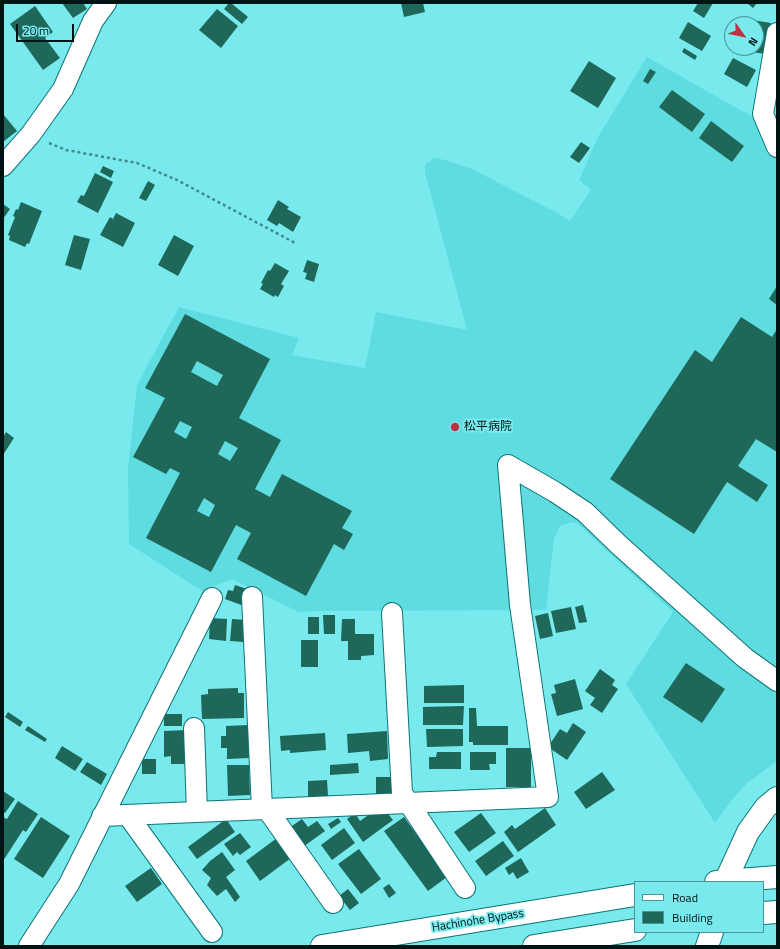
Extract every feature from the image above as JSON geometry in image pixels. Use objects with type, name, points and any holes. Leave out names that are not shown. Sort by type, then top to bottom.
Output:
[{"type":"main road","points":[[723,881],[748,832],[766,807],[777,798]]},
{"type":"main road","points":[[736,881],[777,878]]},
{"type":"main road","name":"Hachinohe Bypass","points":[[322,946],[634,895]]},
{"type":"main road","points":[[764,913],[777,912]]},
{"type":"main road","points":[[534,946],[634,930]]},
{"type":"main road","points":[[707,946],[712,933]]},
{"type":"street","points":[[3,166],[31,134],[63,89],[93,21],[106,3]]},
{"type":"street","points":[[777,33],[763,114],[777,147]]},
{"type":"street","points":[[102,816],[548,797],[520,605],[508,465],[555,492],[585,512],[618,544],[745,658],[777,681]]},
{"type":"street","points":[[252,597],[265,809],[333,903]]},
{"type":"street","points":[[29,946],[69,884],[212,598]]},
{"type":"street","points":[[392,614],[402,793],[465,888]]},
{"type":"street","points":[[194,728],[197,812]]},
{"type":"street","points":[[129,815],[212,932]]},
{"type":"path","points":[[31,134],[66,150],[137,163],[177,180],[297,244]]},
{"type":"shaded area","name":"松平病院","points":[[647,57],[755,117],[763,139],[777,159],[777,761],[747,783],[730,802],[715,823],[626,684],[673,612],[578,524],[572,522],[560,526],[554,539],[546,610],[299,612],[232,579],[202,591],[129,544],[128,469],[137,385],[179,307],[299,338],[292,355],[365,368],[376,312],[467,330],[425,172],[425,165],[434,158],[472,169],[570,221],[591,190],[579,180],[598,137]]},
{"type":"building","points":[[62,3],[83,3],[87,9],[73,18]]},
{"type":"building","points":[[229,3],[248,17],[242,24],[224,9]]},
{"type":"building","points":[[401,3],[423,3],[425,12],[404,17]]},
{"type":"building","points":[[698,3],[713,3],[704,18],[693,11]]},
{"type":"building","points":[[747,3],[757,3],[753,8]]},
{"type":"building","points":[[35,6],[53,32],[45,38],[60,58],[43,70],[10,24]]},
{"type":"building","points":[[217,9],[238,26],[221,48],[199,30]]},
{"type":"building","points":[[688,22],[711,36],[702,51],[679,38]]},
{"type":"building","points":[[764,22],[771,23],[764,54]]},
{"type":"building","points":[[684,48],[697,56],[695,60],[682,52]]},
{"type":"building","points":[[733,58],[756,70],[747,87],[724,74]]},
{"type":"building","points":[[589,61],[616,78],[598,108],[570,91]]},
{"type":"building","points":[[650,69],[656,72],[648,84],[643,81]]},
{"type":"building","points":[[672,90],[705,114],[692,132],[659,107]]},
{"type":"building","points":[[3,114],[17,131],[3,142]]},
{"type":"building","points":[[711,121],[744,146],[732,162],[699,138]]},
{"type":"building","points":[[581,142],[590,148],[579,163],[570,157]]},
{"type":"building","points":[[103,166],[114,171],[111,178],[100,172]]},
{"type":"building","points":[[95,173],[113,182],[98,213],[77,202],[81,195],[84,196]]},
{"type":"building","points":[[148,181],[155,185],[146,201],[139,198]]},
{"type":"building","points":[[278,200],[289,207],[287,209],[301,217],[293,232],[279,223],[277,226],[267,220]]},
{"type":"building","points":[[21,202],[42,211],[29,244],[27,243],[25,247],[9,240],[10,236],[8,235],[15,217],[13,216],[16,209],[18,210]]},
{"type":"building","points":[[3,204],[10,209],[3,219]]},
{"type":"building","points":[[116,213],[135,223],[123,247],[100,235],[110,217],[113,219]]},
{"type":"building","points":[[74,235],[90,239],[81,270],[65,265]]},
{"type":"building","points":[[174,235],[194,246],[178,276],[158,265]]},
{"type":"building","points":[[307,260],[319,264],[314,282],[305,279],[307,273],[303,272]]},
{"type":"building","points":[[275,263],[289,271],[281,284],[284,286],[278,297],[275,295],[274,297],[260,289],[263,284],[261,283],[268,270],[270,271]]},
{"type":"building","points":[[777,286],[777,305],[769,299]]},
{"type":"building","points":[[185,314],[270,359],[239,418],[281,440],[255,489],[270,497],[282,474],[352,511],[342,528],[353,534],[344,550],[334,544],[306,596],[237,559],[251,533],[236,525],[211,572],[146,538],[180,473],[170,468],[166,474],[133,457],[165,398],[145,388]],"holes":[[[197,361],[223,375],[217,386],[191,372]],[[180,421],[192,427],[186,439],[174,432]],[[225,441],[238,448],[230,461],[218,454]],[[204,498],[215,505],[209,517],[197,511]]]},
{"type":"building","points":[[741,317],[772,337],[777,329],[777,452],[756,439],[738,466],[768,485],[757,502],[727,482],[694,534],[610,479],[695,350],[712,362]]},
{"type":"building","points":[[6,432],[14,438],[3,455],[3,437]]},
{"type":"building","points":[[235,585],[250,590],[244,606],[225,599],[228,590],[233,591]]},
{"type":"building","points":[[583,605],[587,622],[579,623],[575,607]]},
{"type":"building","points":[[571,607],[576,629],[556,633],[551,611]]},
{"type":"building","points":[[548,613],[553,636],[540,639],[535,616]]},
{"type":"building","points":[[323,615],[335,615],[335,634],[324,634]]},
{"type":"building","points":[[308,617],[319,617],[319,634],[308,634]]},
{"type":"building","points":[[210,618],[227,619],[226,641],[209,639]]},
{"type":"building","points":[[232,619],[246,620],[244,642],[230,641]]},
{"type":"building","points":[[342,619],[355,619],[355,634],[374,634],[374,655],[361,656],[361,660],[348,660],[348,641],[341,641]]},
{"type":"building","points":[[301,640],[318,640],[318,667],[301,667]]},
{"type":"building","points":[[686,663],[725,689],[702,723],[663,697]]},
{"type":"building","points":[[600,669],[615,680],[612,685],[618,689],[602,713],[590,705],[595,698],[585,691]]},
{"type":"building","points":[[575,679],[583,709],[557,716],[551,694],[556,693],[554,685]]},
{"type":"building","points":[[464,685],[464,703],[424,703],[424,686]]},
{"type":"building","points":[[238,688],[238,693],[244,693],[244,718],[202,719],[201,695],[208,694],[208,689]]},
{"type":"building","points":[[464,706],[463,725],[423,725],[423,707]]},
{"type":"building","points":[[469,708],[476,708],[477,726],[508,726],[508,745],[473,745],[473,742],[469,742]]},
{"type":"building","points":[[8,712],[23,722],[20,727],[5,717]]},
{"type":"building","points":[[164,714],[182,714],[182,726],[164,726]]},
{"type":"building","points":[[573,723],[586,732],[567,760],[548,747],[560,729],[567,733]]},
{"type":"building","points":[[248,725],[249,758],[227,759],[227,748],[221,748],[221,736],[226,736],[226,726]]},
{"type":"building","points":[[28,726],[47,739],[45,742],[25,730]]},
{"type":"building","points":[[426,729],[463,729],[463,746],[427,747]]},
{"type":"building","points":[[187,730],[187,764],[171,764],[171,756],[164,757],[164,731]]},
{"type":"building","points":[[387,731],[388,759],[370,761],[369,751],[348,753],[347,734]]},
{"type":"building","points":[[325,733],[326,750],[290,753],[290,750],[281,751],[280,736]]},
{"type":"building","points":[[62,746],[83,759],[75,771],[55,758]]},
{"type":"building","points":[[506,748],[531,748],[531,787],[506,787]]},
{"type":"building","points":[[437,752],[461,752],[461,769],[429,769],[429,757],[436,757]]},
{"type":"building","points":[[470,752],[496,752],[496,764],[489,764],[490,770],[470,770]]},
{"type":"building","points":[[142,759],[156,759],[156,774],[142,774]]},
{"type":"building","points":[[87,762],[107,774],[101,785],[80,772]]},
{"type":"building","points":[[358,763],[359,773],[330,775],[330,765]]},
{"type":"building","points":[[227,765],[249,765],[250,795],[228,796]]},
{"type":"building","points":[[602,772],[615,790],[586,809],[574,792]]},
{"type":"building","points":[[376,777],[392,777],[392,796],[376,796]]},
{"type":"building","points":[[327,780],[328,796],[308,797],[308,781]]},
{"type":"building","points":[[3,791],[15,799],[5,813],[3,812]]},
{"type":"building","points":[[18,801],[38,814],[26,832],[23,830],[3,861],[3,817],[7,819]]},
{"type":"building","points":[[545,808],[556,825],[518,852],[504,832],[512,825],[515,829]]},
{"type":"building","points":[[385,810],[393,820],[363,842],[347,819],[355,813],[360,821],[374,811],[378,815]]},
{"type":"building","points":[[481,813],[496,833],[469,852],[454,832]]},
{"type":"building","points":[[41,817],[70,836],[43,878],[14,859]]},
{"type":"building","points":[[404,817],[447,877],[428,891],[384,831]]},
{"type":"building","points":[[338,818],[341,822],[331,829],[328,824]]},
{"type":"building","points":[[226,819],[235,832],[197,859],[188,847]]},
{"type":"building","points":[[302,819],[308,827],[317,821],[325,831],[303,847],[289,828]]},
{"type":"building","points":[[344,828],[355,843],[332,860],[321,845]]},
{"type":"building","points":[[240,833],[251,847],[240,855],[237,852],[233,856],[224,844]]},
{"type":"building","points":[[277,838],[291,858],[260,881],[246,861]]},
{"type":"building","points":[[503,841],[514,856],[486,876],[475,861]]},
{"type":"building","points":[[359,849],[381,879],[361,894],[338,864]]},
{"type":"building","points":[[222,852],[235,870],[226,877],[240,897],[235,902],[226,889],[217,896],[207,885],[211,878],[202,870],[210,861]]},
{"type":"building","points":[[521,858],[529,872],[517,879],[513,872],[509,875],[505,868]]},
{"type":"building","points":[[151,868],[162,884],[137,902],[125,886]]},
{"type":"building","points":[[389,884],[396,893],[389,898],[383,888]]},
{"type":"building","points":[[348,889],[359,903],[350,910],[339,896]]},
{"type":"place","name":"松平病院","points":[[455,427]]}]
